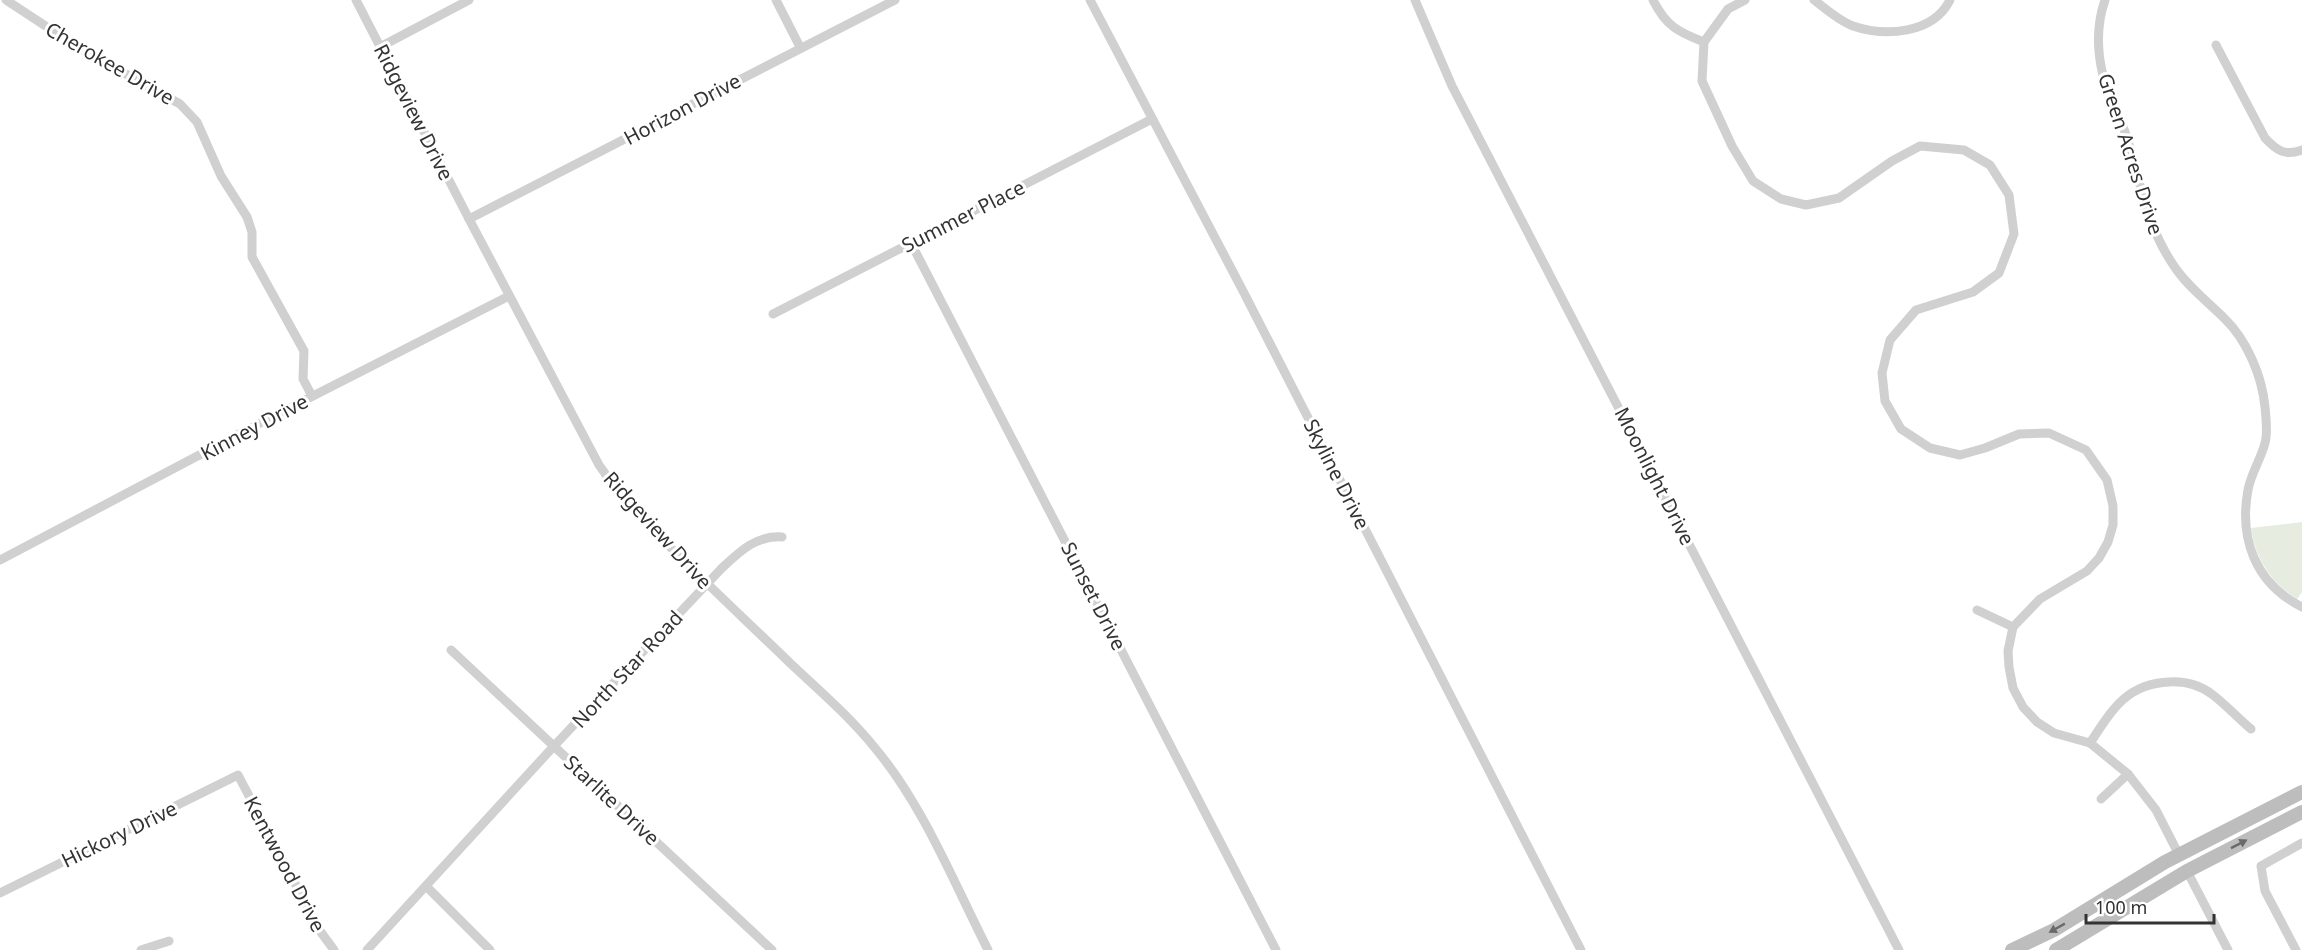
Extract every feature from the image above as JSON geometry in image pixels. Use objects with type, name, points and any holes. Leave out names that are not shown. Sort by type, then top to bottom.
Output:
[{"type":"main road","points":[[2013,950],[2054,930],[2179,855],[2302,792]]},
{"type":"main road","points":[[2056,950],[2187,871],[2302,812]]},
{"type":"main road","points":[[2179,855],[2187,871]]},
{"type":"street","name":"Cherokee Drive","points":[[6,0],[79,48],[180,104],[197,122],[221,176],[247,217],[252,232],[252,257],[304,351],[303,379],[312,396]]},
{"type":"street","name":"Ridgeview Drive","points":[[356,0],[586,443],[608,478],[644,521],[847,716],[876,748],[923,821],[988,950]]},
{"type":"street","points":[[380,48],[469,0]]},
{"type":"street","points":[[776,0],[800,47]]},
{"type":"street","name":"Horizon Drive","points":[[469,219],[895,0]]},
{"type":"street","name":"Skyline Drive","points":[[1090,0],[1581,950]]},
{"type":"street","name":"Moonlight Drive","points":[[1415,0],[1452,86],[1899,950]]},
{"type":"street","points":[[1653,0],[1661,17],[1684,34],[1704,42]]},
{"type":"street","points":[[1745,0],[1728,9],[1704,42],[1702,81],[1732,146],[1753,181],[1781,199],[1806,205],[1839,198],[1892,161],[1920,146],[1964,150],[1990,165],[2009,195],[2014,234],[1999,273],[1973,292],[1916,310],[1890,340],[1882,373],[1885,401],[1901,429],[1930,448],[1960,454],[1985,448],[2019,434],[2049,434],[2086,450],[2107,480],[2113,506],[2113,525],[2108,542],[2099,558],[2087,571],[2040,599],[2013,627],[2008,651],[2008,667],[2013,688],[2023,707],[2037,722],[2054,733],[2090,743],[2128,774],[2156,810],[2179,855]]},
{"type":"street","points":[[1814,0],[1852,26],[1875,31],[1902,31],[1925,26],[1946,8],[1950,0]]},
{"type":"street","name":"Green Acres Drive","points":[[2105,0],[2099,26],[2098,47],[2102,73],[2129,146],[2143,203],[2158,240],[2174,267],[2227,320],[2244,341],[2259,382],[2265,405],[2266,441],[2248,487],[2245,532],[2252,556],[2268,582],[2284,597],[2302,607]]},
{"type":"street","points":[[2216,45],[2265,138],[2275,149],[2284,153],[2302,150]]},
{"type":"street","name":"Summer Place","points":[[773,314],[1152,119]]},
{"type":"street","name":"Sunset Drive","points":[[911,243],[1276,950]]},
{"type":"street","name":"Kinney Drive","points":[[0,560],[312,396],[509,296]]},
{"type":"street","name":"North Star Road","points":[[367,950],[554,746],[733,557],[765,537],[782,537]]},
{"type":"street","points":[[1977,610],[2013,627]]},
{"type":"street","name":"Starlite Drive","points":[[452,650],[772,950]]},
{"type":"street","points":[[2090,743],[2109,714],[2122,699],[2137,688],[2177,681],[2193,684],[2212,695],[2251,729]]},
{"type":"street","points":[[2101,799],[2128,774]]},
{"type":"street","name":"Hickory Drive","points":[[0,893],[238,776]]},
{"type":"street","name":"Kentwood Drive","points":[[238,776],[320,931],[334,950]]},
{"type":"street","points":[[2296,950],[2265,891],[2261,866],[2302,843]]},
{"type":"street","points":[[2187,871],[2228,950]]},
{"type":"street","points":[[426,886],[490,950]]},
{"type":"street","points":[[141,950],[169,941]]},
{"type":"shaded area","points":[[2302,522],[2302,592],[2297,599],[2279,585],[2260,560],[2251,528]]}]
